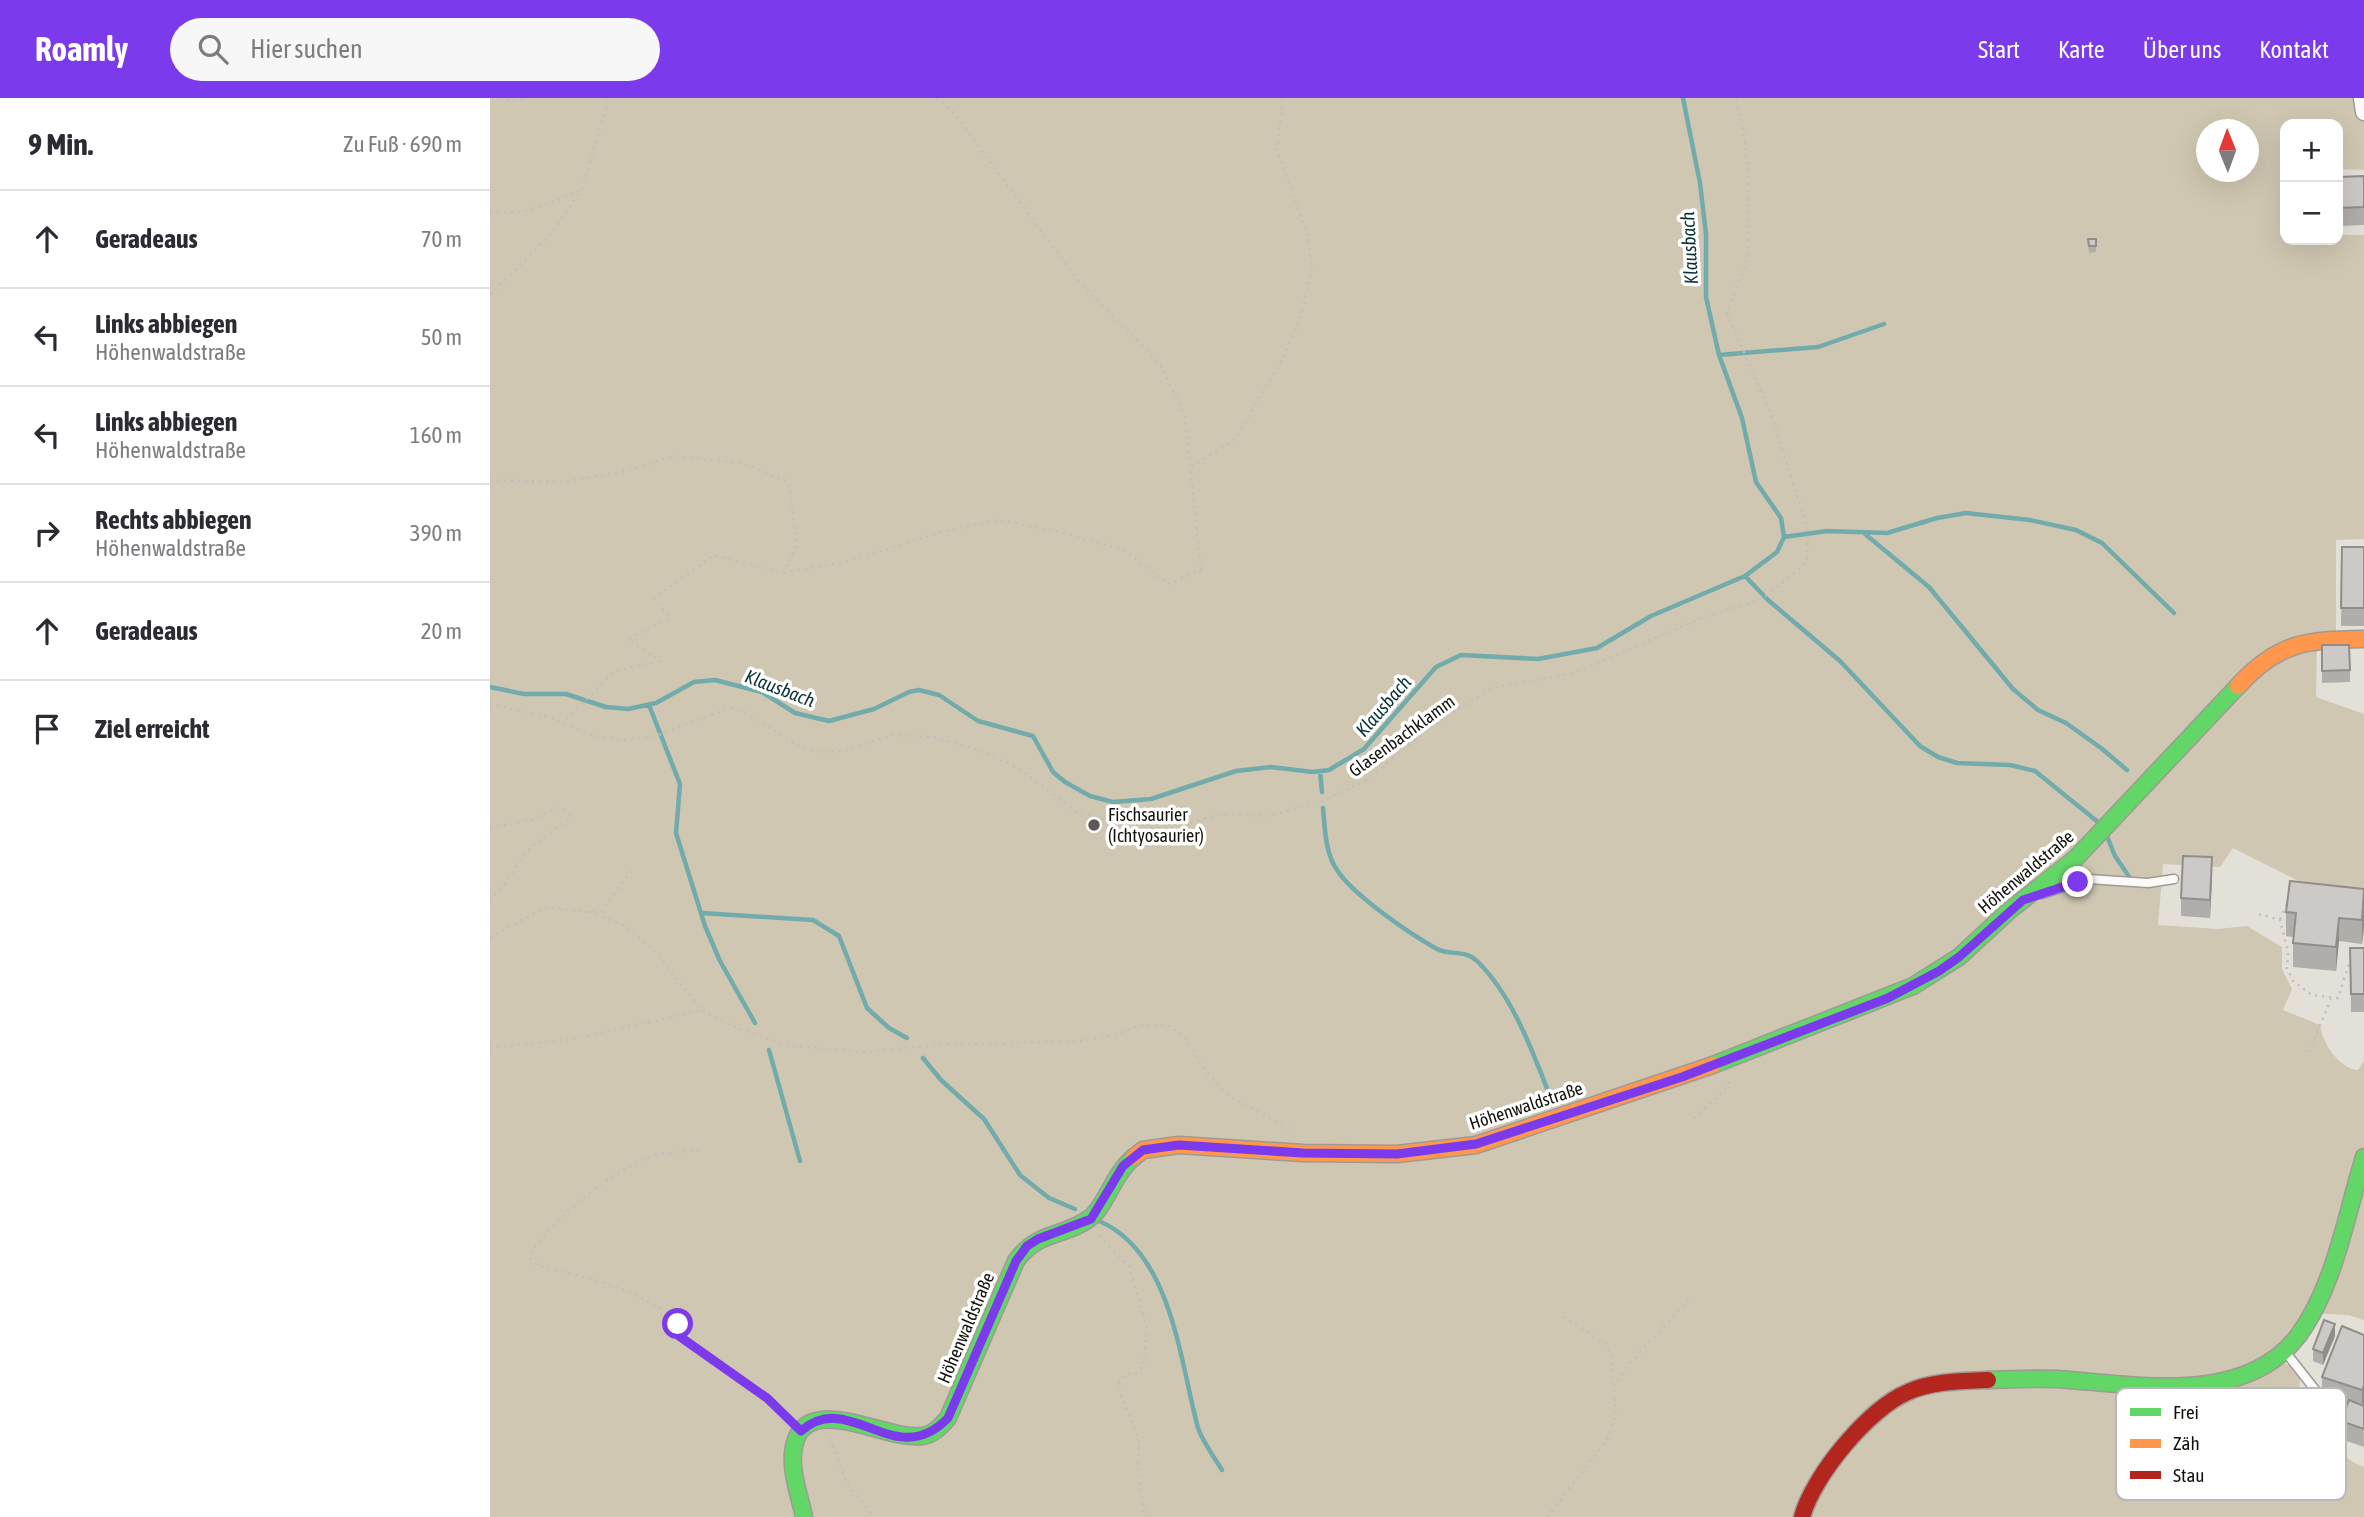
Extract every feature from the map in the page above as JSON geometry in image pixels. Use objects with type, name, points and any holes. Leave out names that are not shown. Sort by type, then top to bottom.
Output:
[{"type":"street","points":[[2362,98],[2364,112]]},
{"type":"street","name":"Höhenwaldstraße","points":[[801,1431],[814,1419],[828,1418],[906,1437],[923,1436],[935,1431],[948,1418],[1016,1261],[1027,1246],[1038,1239],[1081,1224],[1097,1213],[1123,1166],[1143,1150],[1179,1145],[1303,1153],[1397,1154],[1476,1144],[1682,1077],[1913,986],[1959,957],[2023,900],[2075,859],[2260,662],[2283,649],[2308,642],[2364,639]]},
{"type":"street","points":[[1802,1517],[1810,1492],[1849,1441],[1881,1409],[1915,1390],[1983,1380],[2207,1383],[2249,1373],[2286,1351],[2303,1328],[2317,1301],[2364,1157]]},
{"type":"street","points":[[801,1431],[793,1452],[804,1517]]},
{"type":"lane","points":[[2023,900],[2089,879],[2148,883],[2174,879]]},
{"type":"lane","points":[[2286,1351],[2314,1388]]},
{"type":"lane","points":[[2346,1409],[2364,1416]]},
{"type":"path","points":[[500,98],[514,101],[528,98]]},
{"type":"path","points":[[490,295],[551,234],[582,189],[608,98]]},
{"type":"path","points":[[490,704],[563,722],[614,672],[660,661],[628,639],[670,618],[654,598],[714,555],[784,573],[844,562],[949,530],[998,520],[1059,532],[1124,550],[1168,584],[1201,570],[1185,417],[1160,364],[1080,284],[951,109],[934,98]]},
{"type":"path","points":[[1191,468],[1236,438],[1283,358],[1300,320],[1312,268],[1307,233],[1277,150],[1283,98]]},
{"type":"path","name":"Glasenbachklamm","points":[[563,722],[603,738],[653,737],[729,708],[745,712],[800,747],[821,752],[844,751],[893,735],[934,737],[1010,764],[1076,812],[1130,827],[1172,828],[1220,814],[1268,816],[1327,799],[1365,780],[1432,726],[1492,688],[1574,673],[1704,617],[1760,600],[1801,568],[1807,558],[1808,530],[1772,417],[1727,313],[1745,265],[1748,244],[1746,135],[1745,124],[1735,98]]},
{"type":"path","points":[[490,211],[501,214],[540,207],[582,189]]},
{"type":"path","points":[[490,480],[560,482],[622,471],[675,456],[741,463],[759,468],[789,482],[797,544],[784,573]]},
{"type":"path","points":[[490,828],[530,820],[558,808],[569,812],[570,818],[531,847],[509,880],[490,899]]},
{"type":"path","points":[[589,912],[603,910],[631,871]]},
{"type":"path","points":[[2297,898],[2288,901],[2280,920],[2287,944],[2289,975],[2300,989],[2331,999],[2340,995],[2347,965],[2353,956]]},
{"type":"path","points":[[490,938],[544,907],[589,912],[624,925],[651,947],[702,1010],[732,1026],[786,1045],[864,1052],[935,1045],[1080,1041],[1117,1034],[1142,1025],[1168,1025],[1183,1035],[1205,1071],[1226,1094],[1294,1132],[1303,1153]]},
{"type":"path","points":[[2259,914],[2280,920]]},
{"type":"path","points":[[2309,1052],[2331,999]]},
{"type":"path","points":[[490,1048],[572,1040],[702,1010]]},
{"type":"path","points":[[1694,1118],[1719,1096],[1734,1076]]},
{"type":"path","points":[[699,1150],[646,1158],[612,1178],[559,1217],[531,1252],[530,1258],[542,1267],[587,1277],[648,1299],[674,1317],[679,1336],[767,1398],[801,1431]]},
{"type":"path","points":[[1081,1224],[1108,1242],[1129,1266],[1147,1327],[1143,1366],[1137,1373],[1126,1374],[1119,1383],[1120,1394],[1139,1440],[1138,1471],[1145,1517]]},
{"type":"path","points":[[1614,1386],[1630,1362],[1690,1298]]},
{"type":"path","points":[[1547,1517],[1614,1426],[1611,1355],[1606,1344],[1561,1315]]},
{"type":"path","points":[[826,1436],[834,1444],[847,1483],[874,1517]]},
{"type":"shaded area","points":[[490,98],[2364,98],[2364,170],[2343,169],[2343,119],[2280,119],[2280,245],[2343,245],[2343,235],[2364,235],[2364,539],[2336,540],[2336,639],[2317,642],[2316,697],[2364,714],[2364,904],[2317,894],[2295,879],[2233,848],[2220,867],[2163,864],[2158,925],[2218,929],[2247,926],[2282,947],[2282,969],[2292,989],[2283,1010],[2320,1025],[2328,1046],[2344,1065],[2358,1070],[2364,1061],[2364,1320],[2348,1315],[2312,1313],[2275,1359],[2290,1366],[2300,1378],[2299,1388],[2116,1388],[2116,1500],[2346,1500],[2346,1457],[2364,1467],[2364,1517],[490,1517]]},
{"type":"building","points":[[2364,176],[2364,207],[2343,208],[2343,177]]},
{"type":"building","points":[[2088,239],[2096,239],[2096,246],[2089,246]]},
{"type":"building","points":[[2342,547],[2364,547],[2364,608],[2341,608]]},
{"type":"building","points":[[2322,645],[2349,645],[2350,670],[2322,671]]},
{"type":"building","points":[[2183,856],[2212,857],[2210,900],[2181,898]]},
{"type":"building","points":[[2290,881],[2364,889],[2362,920],[2339,918],[2336,947],[2293,943],[2296,913],[2286,912]]},
{"type":"building","points":[[2350,948],[2364,948],[2364,994],[2351,994]]},
{"type":"building","points":[[2324,1320],[2335,1324],[2323,1353],[2313,1349]]},
{"type":"building","points":[[2342,1326],[2364,1335],[2362,1390],[2322,1377]]},
{"type":"building","points":[[2349,1400],[2364,1406],[2364,1429],[2346,1423]]},
{"type":"waterway","name":"Klausbach","points":[[490,687],[524,694],[566,694],[606,707],[628,709],[656,703],[694,682],[715,680],[762,692],[795,713],[829,721],[874,709],[919,690],[939,695],[978,721],[1033,736],[1053,772],[1090,796],[1113,802],[1151,799],[1236,771],[1271,767],[1313,772],[1329,770],[1364,749],[1436,667],[1461,655],[1538,659],[1597,648],[1651,616],[1745,576],[1777,552],[1784,537],[1781,518],[1756,482],[1742,418],[1719,355],[1706,297],[1706,234],[1700,183],[1683,98]]},
{"type":"waterway","points":[[1719,355],[1818,347],[1884,324]]},
{"type":"waterway","points":[[1784,537],[1827,531],[1887,533],[1937,518],[1966,513],[2030,520],[2076,530],[2102,543],[2174,613]]},
{"type":"waterway","points":[[1865,534],[1929,587],[2013,689],[2038,710],[2066,723],[2127,770]]},
{"type":"waterway","points":[[1745,576],[1768,600],[1840,661],[1920,746],[1938,757],[1957,763],[2010,765],[2035,771],[2098,822]]},
{"type":"waterway","points":[[649,705],[680,784],[676,833],[705,926],[720,961],[755,1023]]},
{"type":"waterway","points":[[1320,771],[1322,792]]},
{"type":"waterway","points":[[1323,808],[1326,840],[1337,870],[1356,891],[1398,924],[1437,949],[1468,955],[1477,961],[1510,1005],[1548,1091]]},
{"type":"waterway","points":[[2107,836],[2115,856],[2130,878]]},
{"type":"waterway","points":[[702,913],[813,920],[839,936],[867,1008],[889,1028],[907,1038]]},
{"type":"waterway","points":[[769,1050],[800,1161]]},
{"type":"waterway","points":[[923,1058],[941,1080],[984,1119],[1020,1175],[1049,1198],[1075,1209]]},
{"type":"waterway","points":[[1099,1221],[1123,1236],[1143,1257],[1158,1283],[1178,1342],[1198,1428],[1222,1470]]},
{"type":"traffic: fast","points":[[1713,1065],[1913,986],[1959,957],[2010,910],[2075,859],[2238,686]]},
{"type":"traffic: fast","points":[[804,1517],[793,1461],[799,1433],[811,1423],[827,1419],[906,1435],[922,1436],[937,1430],[948,1418],[1016,1261],[1033,1244],[1090,1218],[1134,1157]]},
{"type":"traffic: fast","points":[[1988,1380],[2048,1379],[2186,1386],[2218,1382],[2248,1373],[2275,1358],[2298,1336],[2321,1295],[2338,1250],[2364,1157]]},
{"type":"traffic: slow","points":[[2238,686],[2266,660],[2294,646],[2364,639]]},
{"type":"traffic: slow","points":[[1134,1157],[1143,1150],[1179,1145],[1303,1153],[1397,1154],[1476,1145],[1713,1065]]},
{"type":"traffic: jam","points":[[1802,1517],[1808,1501],[1830,1464],[1860,1428],[1892,1401],[1927,1386],[1988,1380]]},
{"type":"place","name":"Fischsaurier (Ichtyosaurier)","points":[[1094,825]]},
{"type":"route","points":[[678,1324],[679,1336],[767,1398],[801,1431],[814,1419],[828,1418],[847,1420],[881,1433],[906,1437],[923,1436],[935,1431],[948,1418],[995,1306],[1016,1261],[1027,1246],[1038,1239],[1091,1219],[1114,1185],[1123,1166],[1143,1150],[1179,1145],[1244,1151],[1397,1154],[1441,1151],[1476,1144],[1582,1107],[1682,1077],[1888,998],[1939,971],[1959,957],[2023,900],[2078,882]]}]
